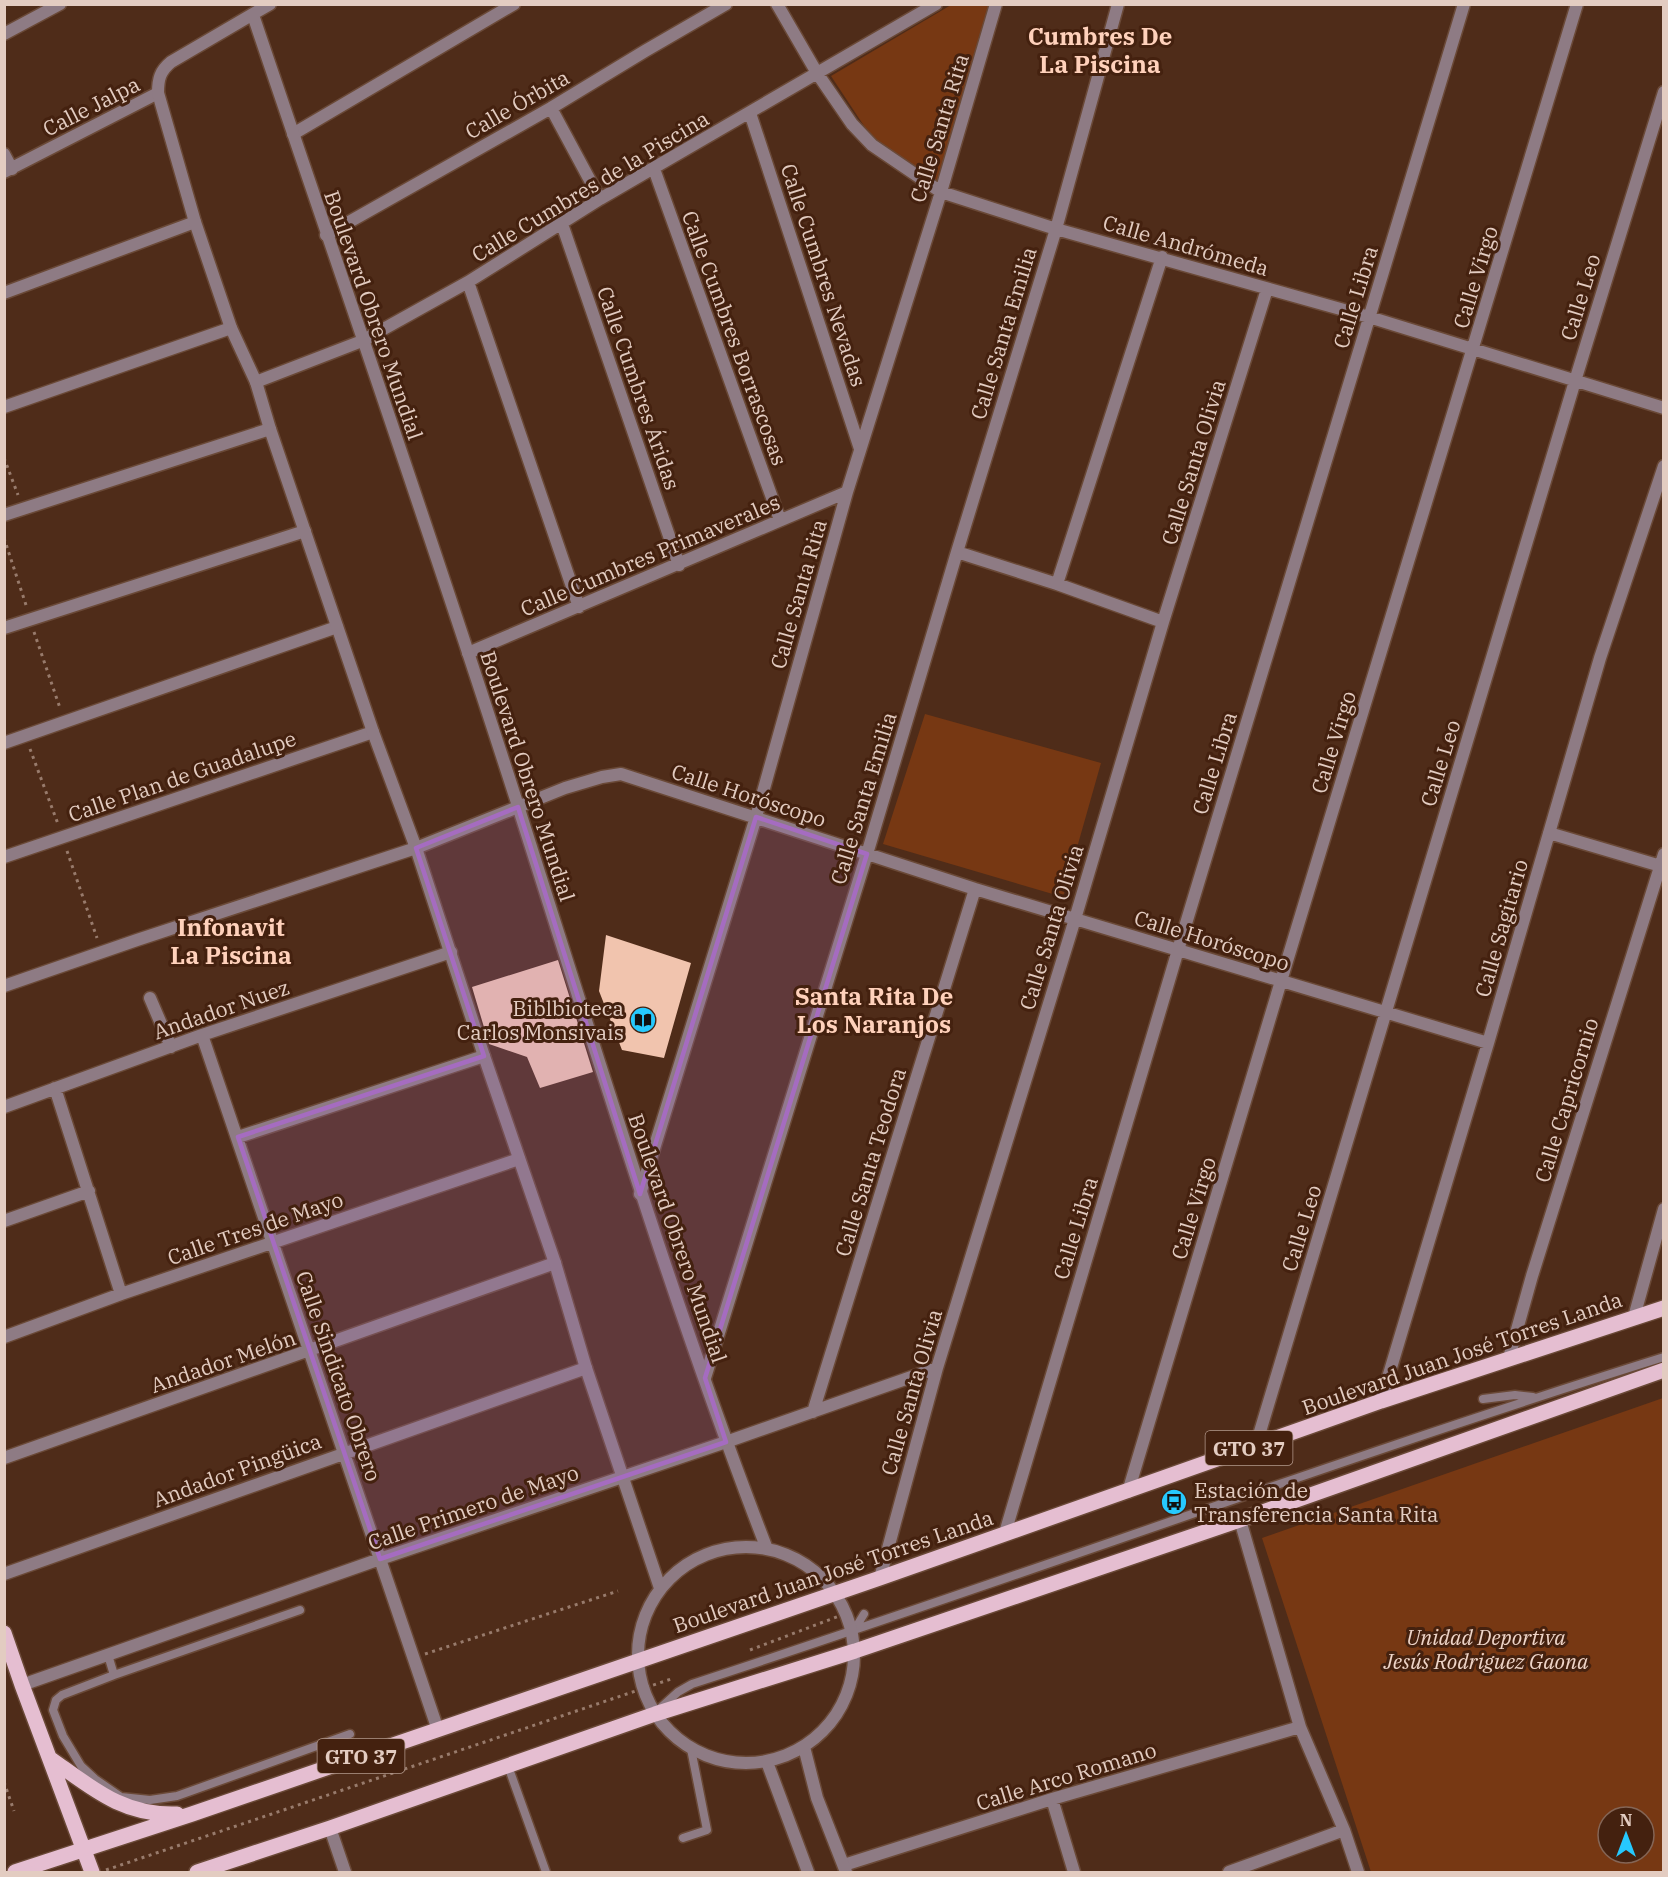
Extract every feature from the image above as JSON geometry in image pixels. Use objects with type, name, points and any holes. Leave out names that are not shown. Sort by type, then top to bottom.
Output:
[{"type":"main road","name":"Boulevard Juan José Torres Landa","points":[[15,1872],[192,1814],[880,1578],[1381,1401],[1634,1317],[1660,1312]]},
{"type":"main road","name":"GTO 37","points":[[197,1872],[216,1869],[654,1714],[855,1651],[1240,1520],[1664,1370]]},
{"type":"main road","points":[[4,1633],[92,1872]]},
{"type":"main road","points":[[51,1759],[105,1797],[123,1806],[143,1812],[192,1814]]},
{"type":"street","points":[[4,34],[60,4]]},
{"type":"street","name":"Calle Jalpa","points":[[8,171],[158,93],[158,79],[163,68],[183,53],[255,10],[270,4]]},
{"type":"street","points":[[293,134],[514,4]]},
{"type":"street","name":"Calle Órbita","points":[[326,235],[551,108],[726,4]]},
{"type":"street","name":"Calle Andrómeda","points":[[777,4],[817,73],[852,124],[872,146],[941,192],[1056,229],[1162,257],[1473,348],[1664,408]]},
{"type":"street","name":"Calle Cumbres de la Piscina","points":[[256,382],[362,341],[468,282],[600,199],[936,4]]},
{"type":"street","name":"Calle Santa Rita","points":[[640,1194],[756,817],[847,492],[941,192],[996,4]]},
{"type":"street","name":"Calle Santa Emilia","points":[[705,1378],[867,854],[1056,229],[1118,4]]},
{"type":"street","name":"Calle Libra","points":[[1005,1533],[1178,950],[1464,4]]},
{"type":"street","name":"Calle Virgo","points":[[1128,1492],[1577,4]]},
{"type":"street","name":"Boulevard Obrero Mundial","points":[[255,10],[326,235],[468,653],[640,1194],[726,1443],[767,1549]]},
{"type":"street","name":"Calle Leo","points":[[1256,1445],[1664,92]]},
{"type":"street","points":[[158,93],[195,222],[231,328],[256,382],[373,732],[416,848],[555,1263],[586,1368],[660,1588]]},
{"type":"street","points":[[551,108],[600,199]]},
{"type":"street","name":"Calle Cumbres Nevadas","points":[[750,113],[860,449]]},
{"type":"street","points":[[4,154],[8,171]]},
{"type":"street","name":"Calle Cumbres Borrascosas","points":[[654,169],[780,520]]},
{"type":"street","points":[[4,293],[195,222]]},
{"type":"street","name":"Calle Cumbres Áridas","points":[[562,224],[679,565]]},
{"type":"street","points":[[1057,584],[1162,257]]},
{"type":"street","points":[[468,282],[579,607]]},
{"type":"street","name":"Calle Santa Olivia","points":[[880,1578],[936,1368],[1267,289]]},
{"type":"street","points":[[4,407],[231,328]]},
{"type":"street","points":[[4,515],[270,429]]},
{"type":"street","name":"Calle Sagitario","points":[[1381,1401],[1600,658],[1664,466]]},
{"type":"street","name":"Calle Cumbres Primaverales","points":[[468,653],[847,492]]},
{"type":"street","points":[[4,628],[304,531]]},
{"type":"street","points":[[957,552],[1057,584],[1163,622]]},
{"type":"street","points":[[4,743],[338,627]]},
{"type":"street","name":"Calle Plan de Guadalupe","points":[[4,857],[373,732]]},
{"type":"street","name":"Calle Horóscopo","points":[[4,986],[416,848],[565,788],[621,774],[975,889],[1488,1043]]},
{"type":"street","points":[[1549,833],[1662,862]]},
{"type":"street","name":"Calle Capricornio","points":[[1509,1358],[1532,1276],[1662,862]]},
{"type":"street","name":"Calle Santa Teodora","points":[[813,1412],[975,889]]},
{"type":"street","name":"Andador Nuez","points":[[4,1107],[202,1035],[451,952]]},
{"type":"street","points":[[150,998],[171,1047]]},
{"type":"street","name":"Calle Sindicato Obrero","points":[[202,1035],[438,1730]]},
{"type":"street","points":[[238,1137],[484,1056]]},
{"type":"street","points":[[55,1088],[121,1294]]},
{"type":"street","name":"Calle Tres de Mayo","points":[[4,1337],[121,1294],[519,1159]]},
{"type":"street","points":[[4,1221],[89,1191]]},
{"type":"street","points":[[1634,1317],[1664,1209]]},
{"type":"street","name":"Andador Melón","points":[[4,1458],[555,1263]]},
{"type":"street","name":"Andador Pingüica","points":[[4,1574],[586,1368]]},
{"type":"street","name":"Calle Primero de Mayo","points":[[22,1685],[380,1559],[726,1443],[936,1368]]},
{"type":"street","points":[[1240,1520],[1300,1727],[1344,1830],[1358,1872]]},
{"type":"street","points":[[737,1547],[767,1549],[806,1564],[822,1577],[835,1593],[847,1613],[852,1632],[855,1651],[852,1679],[843,1706],[826,1729],[804,1747],[767,1762],[741,1764],[724,1761],[692,1749],[671,1734],[654,1714],[642,1689],[637,1661],[638,1641],[642,1622],[650,1604],[660,1588],[682,1567],[708,1553],[737,1547]]},
{"type":"street","name":"Calle Arco Romano","points":[[845,1869],[1052,1799],[1300,1727]]},
{"type":"street","points":[[804,1747],[817,1798],[845,1869]]},
{"type":"street","points":[[767,1762],[808,1872]]},
{"type":"street","points":[[1052,1799],[1074,1872]]},
{"type":"street","points":[[330,1828],[345,1872]]},
{"type":"street","points":[[1229,1872],[1344,1830]]},
{"type":"lane","points":[[654,1714],[678,1692],[692,1684],[852,1632],[1537,1397],[1664,1357]]},
{"type":"lane","points":[[1483,1399],[1515,1395],[1537,1397]]},
{"type":"lane","points":[[300,1610],[62,1695],[56,1700],[53,1710],[63,1736],[81,1766],[95,1779],[121,1797],[150,1800],[177,1796],[350,1734]]},
{"type":"lane","points":[[852,1632],[864,1614]]},
{"type":"lane","points":[[108,1655],[114,1675]]},
{"type":"lane","points":[[683,1838],[707,1830],[692,1749]]},
{"type":"lane","points":[[508,1766],[546,1872]]},
{"type":"path","points":[[4,458],[23,508]]},
{"type":"path","points":[[415,1658],[618,1591]]},
{"type":"path","points":[[740,1653],[847,1613]]},
{"type":"path","points":[[99,1872],[676,1677]]},
{"type":"path","points":[[4,1782],[14,1810]]},
{"type":"highlighted area","points":[[518,807],[640,1194],[756,817],[867,854],[705,1378],[726,1442],[380,1559],[238,1137],[484,1056],[416,848]]},
{"type":"green space","points":[[951,5],[989,5],[939,182],[874,141],[831,76]]},
{"type":"green space","points":[[925,714],[1101,763],[1063,897],[883,844]]},
{"type":"green space","name":"Unidad Deportiva Jesús Rodriguez Gaona","points":[[1663,1398],[1663,1872],[1371,1872],[1262,1538]]},
{"type":"building","name":"Biblbioteca Carlos Monsivais","points":[[606,935],[691,963],[664,1058],[622,1050],[599,991]]},
{"type":"building","points":[[558,960],[593,1072],[540,1088],[527,1057],[489,1044],[472,987]]},
{"type":"place","name":"Biblbioteca Carlos Monsivais","points":[[643,1020]]},
{"type":"place","name":"Estación de Transferencia Santa Rita","points":[[1174,1502]]},
{"type":"district","name":"Cumbres De La Piscina","points":[[1100,50]]},
{"type":"district","name":"Infonavit La Piscina","points":[[231,941]]},
{"type":"district","name":"Santa Rita De Los Naranjos","points":[[874,1010]]}]
